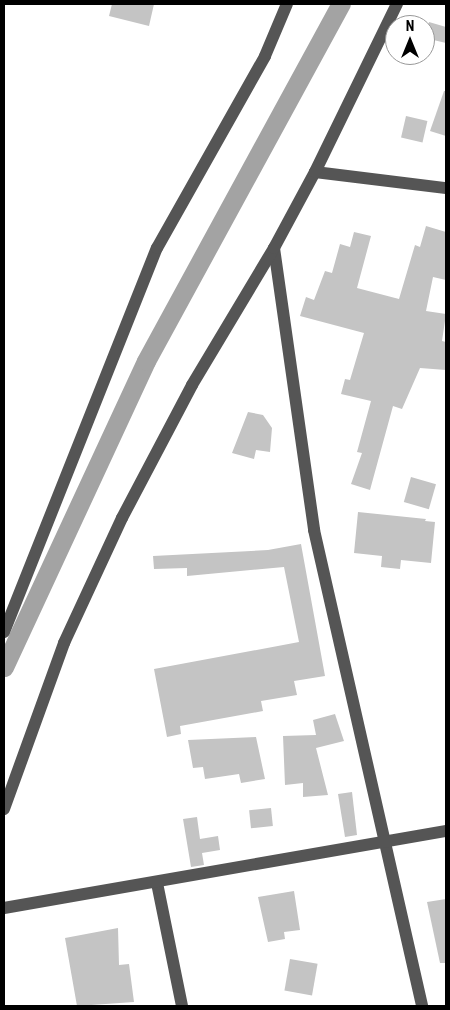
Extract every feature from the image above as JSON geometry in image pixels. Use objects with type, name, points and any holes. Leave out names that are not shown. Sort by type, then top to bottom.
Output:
[{"type":"street","points":[[4,632],[156,248],[265,56],[287,4]]},
{"type":"street","points":[[4,809],[64,643],[122,518],[192,385],[274,248],[315,172],[397,4]]},
{"type":"street","points":[[315,172],[446,188]]},
{"type":"street","points":[[274,248],[314,530],[422,1006]]},
{"type":"street","points":[[4,908],[157,883],[446,831]]},
{"type":"street","points":[[157,883],[182,1006]]},
{"type":"building","points":[[112,4],[154,4],[149,26],[109,16]]},
{"type":"building","points":[[435,24],[446,27],[446,43],[435,40]]},
{"type":"building","points":[[444,91],[446,91],[446,136],[430,131]]},
{"type":"building","points":[[406,116],[427,121],[422,142],[401,137]]},
{"type":"building","points":[[426,226],[446,232],[446,280],[433,277],[426,311],[446,314],[442,341],[446,342],[446,370],[420,368],[402,409],[393,406],[370,490],[351,484],[362,453],[357,452],[371,401],[341,394],[345,379],[350,380],[364,333],[300,316],[306,297],[314,300],[325,271],[332,273],[340,244],[350,247],[354,232],[371,236],[357,288],[399,299],[415,245],[420,247]]},
{"type":"building","points":[[248,412],[263,415],[272,428],[270,452],[256,450],[254,459],[232,453]]},
{"type":"building","points":[[411,477],[436,484],[429,509],[404,502]]},
{"type":"building","points":[[358,512],[426,519],[425,521],[435,522],[431,563],[401,560],[400,569],[381,567],[382,556],[354,553]]},
{"type":"building","points":[[301,544],[325,676],[294,681],[297,695],[261,701],[263,711],[180,726],[181,734],[167,737],[154,669],[299,642],[284,567],[187,576],[187,568],[154,569],[153,556],[268,550]]},
{"type":"building","points":[[335,714],[344,741],[316,748],[328,795],[303,797],[303,783],[285,785],[283,736],[316,735],[313,720]]},
{"type":"building","points":[[256,737],[265,779],[241,783],[239,774],[205,779],[203,767],[193,768],[188,740]]},
{"type":"building","points":[[352,792],[357,835],[345,837],[338,794]]},
{"type":"building","points":[[271,808],[273,826],[251,828],[249,810]]},
{"type":"building","points":[[197,817],[200,839],[218,836],[220,850],[202,853],[204,865],[191,867],[183,819]]},
{"type":"building","points":[[294,891],[300,930],[284,932],[285,939],[268,942],[258,897]]},
{"type":"building","points":[[446,899],[446,963],[440,963],[427,902]]},
{"type":"building","points":[[118,928],[119,965],[129,964],[134,1002],[77,1006],[65,938]]},
{"type":"building","points":[[290,959],[318,964],[312,995],[284,991]]},
{"type":"waterway","points":[[4,667],[146,361],[341,4]]}]
